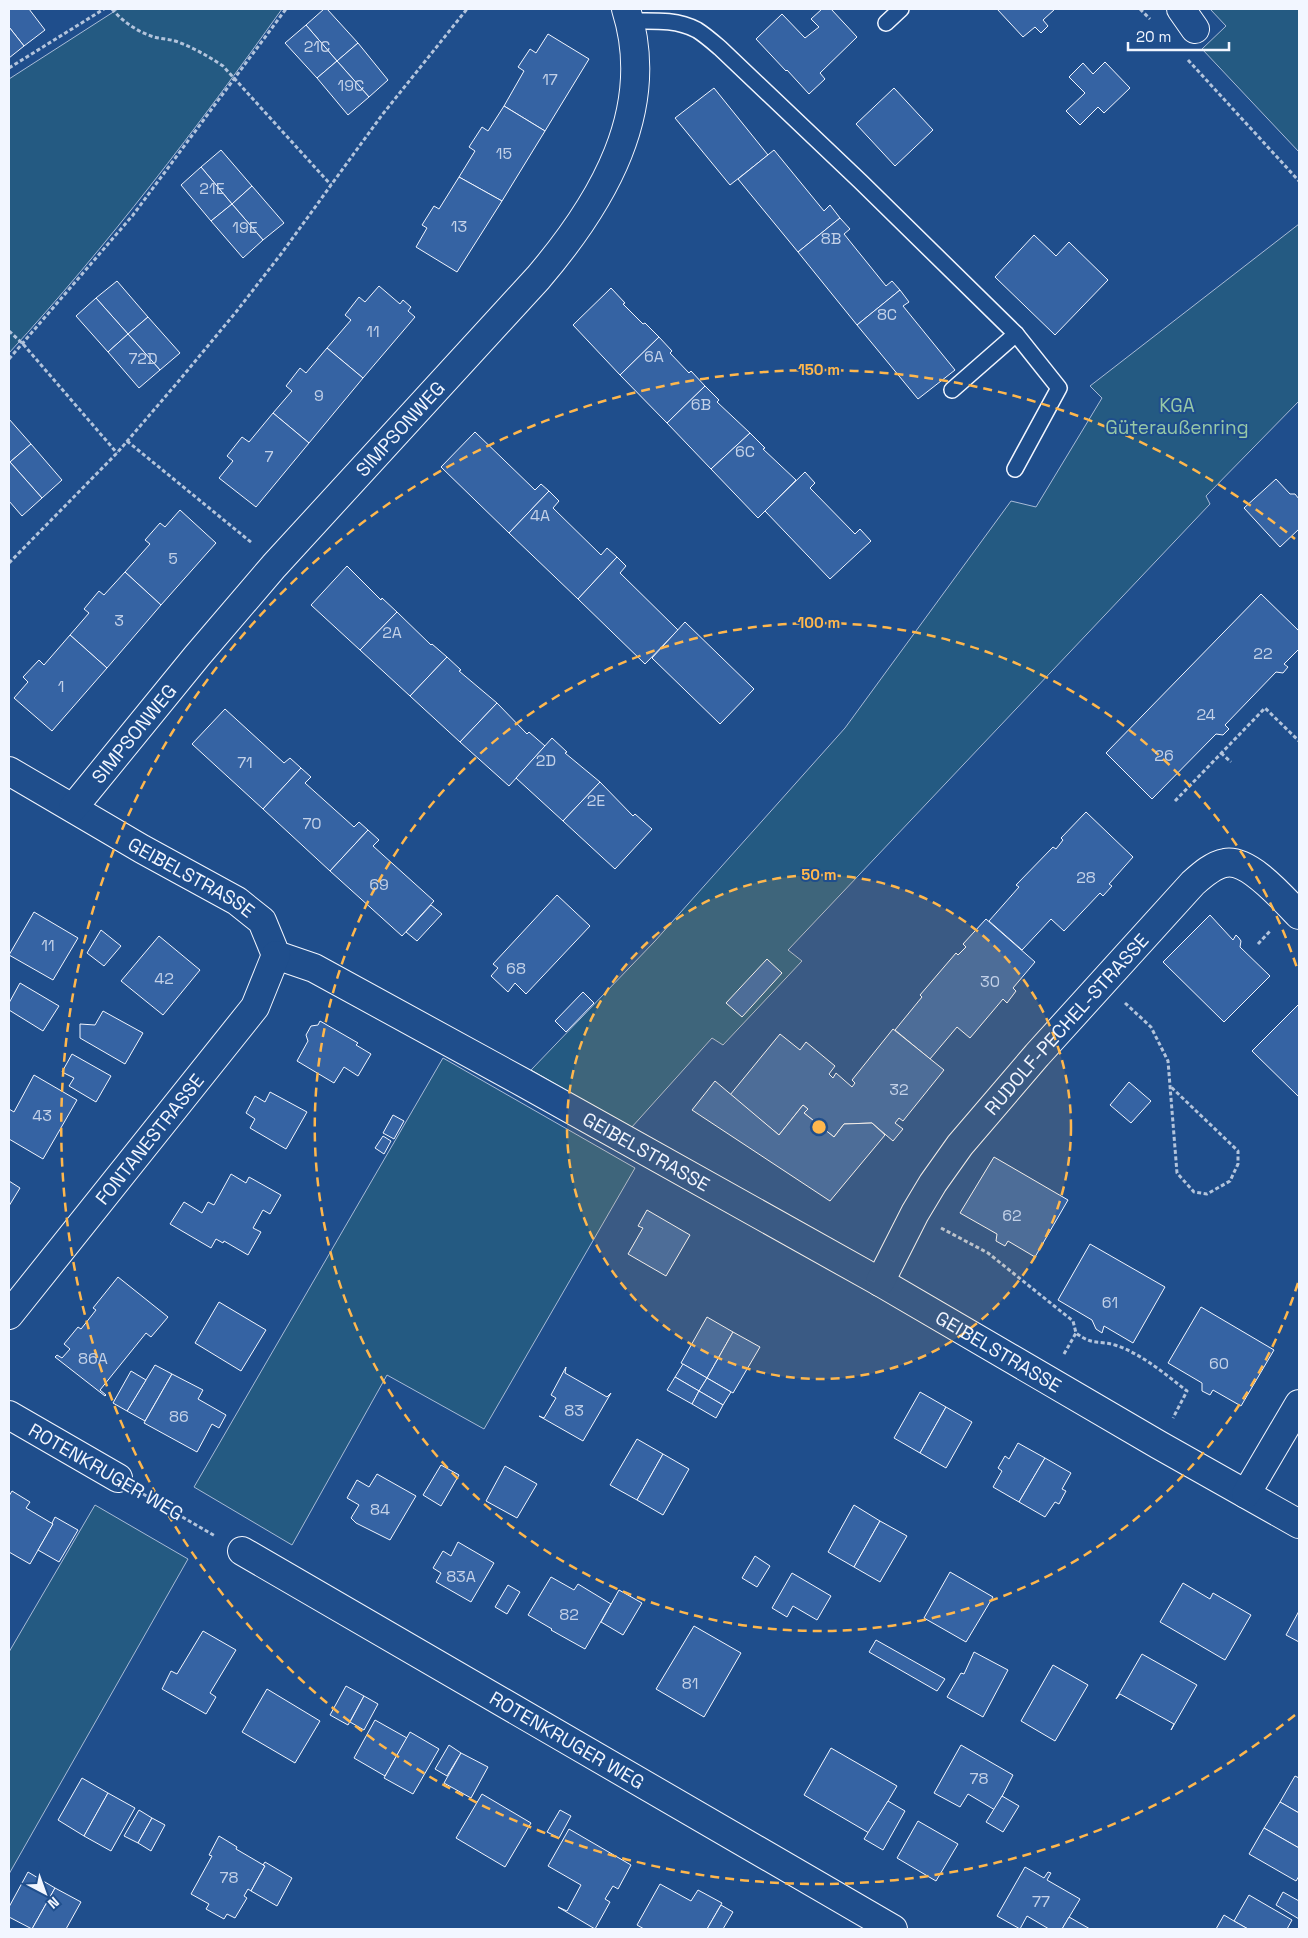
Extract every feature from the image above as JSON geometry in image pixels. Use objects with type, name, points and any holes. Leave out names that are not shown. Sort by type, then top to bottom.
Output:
[{"type":"street","name":"SIMPSONWEG","points":[[73,808],[197,656],[274,566],[532,285],[563,249],[578,228],[612,168],[629,121],[634,98],[636,58],[628,15]]},
{"type":"street","name":"GEIBELSTRASSE","points":[[9,771],[142,849],[237,901],[262,921],[276,955],[314,968],[880,1282],[1299,1524]]},
{"type":"street","name":"RUDOLF-PECHEL-STRASSE","points":[[880,1282],[915,1213],[933,1183],[960,1146],[1102,982],[1193,883],[1209,870],[1226,862],[1250,870],[1264,880],[1299,915]]},
{"type":"street","name":"FONTANESTRASSE","points":[[9,1315],[255,1007],[276,955]]},
{"type":"street","points":[[1246,1494],[1299,1404]]},
{"type":"street","name":"ROTENKRUGER WEG","points":[[9,1415],[118,1478]]},
{"type":"street","name":"ROTENKRUGER WEG","points":[[242,1551],[893,1929]]},
{"type":"lane","points":[[886,23],[901,9]]},
{"type":"lane","points":[[628,15],[684,25],[698,31],[720,48],[861,182],[1016,334],[1059,388],[1015,469]]},
{"type":"lane","points":[[952,390],[1016,334]]},
{"type":"path","points":[[9,68],[104,9]]},
{"type":"path","points":[[112,9],[119,17],[136,29],[175,41],[205,54],[222,66],[236,79],[331,185]]},
{"type":"path","points":[[9,360],[133,215],[236,79],[286,9]]},
{"type":"path","points":[[9,563],[117,453],[236,312],[382,115],[468,9]]},
{"type":"path","points":[[1189,61],[1299,181]]},
{"type":"path","points":[[9,331],[23,344],[117,453]]},
{"type":"path","points":[[127,441],[258,549]]},
{"type":"path","points":[[1175,801],[1264,708],[1299,741]]},
{"type":"path","points":[[1221,752],[1231,762]]},
{"type":"path","points":[[1102,982],[1151,1027],[1168,1061],[1170,1086],[1177,1173],[1194,1192],[1207,1194],[1230,1180],[1238,1164],[1238,1151],[1170,1086]]},
{"type":"path","points":[[915,1213],[988,1253],[1073,1320],[1076,1333],[1087,1341],[1114,1345],[1139,1356],[1188,1390]]},
{"type":"path","name":"ROTENKRUGER WEG","points":[[118,1478],[204,1530]]},
{"type":"green space","points":[[118,9],[282,9],[151,185],[46,312],[9,353],[9,79]]},
{"type":"green space","points":[[1210,9],[1299,9],[1299,152],[1202,49],[1226,26]]},
{"type":"green space","name":"KGA Güteraußenring","points":[[1299,224],[1299,401],[1206,496],[1210,504],[788,950],[802,961],[723,1045],[712,1038],[631,1128],[531,1070],[655,941],[845,728],[1011,501],[1036,507],[1102,398],[1090,386]]},
{"type":"green space","points":[[443,1058],[635,1168],[484,1429],[387,1375],[292,1545],[194,1487]]},
{"type":"green space","points":[[95,1505],[188,1559],[9,1874],[9,1652]]},
{"type":"building","points":[[9,9],[29,9],[45,30],[24,46],[9,27]]},
{"type":"building","points":[[324,9],[327,9],[358,43],[337,61],[306,25]]},
{"type":"building","points":[[822,9],[831,9],[857,37],[820,73],[825,79],[809,94],[756,39],[782,14],[805,38],[819,27],[811,19]]},
{"type":"building","points":[[997,9],[1055,9],[1043,20],[1048,26],[1041,33],[1035,27],[1023,37]]},
{"type":"building","points":[[306,25],[337,61],[317,78],[285,43]]},
{"type":"building","points":[[9,27],[24,46],[9,58]]},
{"type":"building","points":[[548,34],[589,59],[545,131],[504,106],[524,71],[518,67],[530,49],[536,53]]},
{"type":"building","points":[[358,43],[388,80],[369,97],[337,61]]},
{"type":"building","points":[[337,61],[369,97],[348,115],[317,78]]},
{"type":"building","points":[[1105,62],[1130,88],[1104,113],[1098,107],[1080,125],[1066,111],[1085,93],[1069,77],[1083,63],[1093,74]]},
{"type":"building","points":[[714,88],[768,155],[730,185],[675,118]]},
{"type":"building","points":[[894,88],[933,130],[895,166],[856,124]]},
{"type":"building","points":[[504,106],[545,131],[502,201],[459,177],[475,151],[469,147],[482,127],[488,131]]},
{"type":"building","points":[[221,150],[252,186],[232,204],[201,167]]},
{"type":"building","points":[[774,150],[824,211],[830,205],[840,218],[798,252],[738,179]]},
{"type":"building","points":[[201,167],[232,204],[211,221],[181,185]]},
{"type":"building","points":[[459,177],[502,201],[457,272],[416,247],[427,228],[422,225],[434,206],[439,209]]},
{"type":"building","points":[[252,186],[284,223],[263,240],[232,204]]},
{"type":"building","points":[[232,204],[263,240],[243,258],[211,221]]},
{"type":"building","points":[[840,218],[850,229],[844,234],[886,286],[892,281],[900,290],[857,325],[798,252]]},
{"type":"building","points":[[1034,235],[1056,256],[1069,242],[1108,280],[1055,335],[995,277]]},
{"type":"building","points":[[117,281],[148,317],[128,334],[96,298]]},
{"type":"building","points":[[379,286],[400,304],[403,300],[411,307],[408,311],[415,317],[363,378],[327,348],[351,320],[345,315],[359,297],[365,302]]},
{"type":"building","points":[[611,288],[625,303],[623,304],[659,337],[620,375],[573,325]]},
{"type":"building","points":[[900,290],[909,302],[903,306],[955,370],[918,399],[857,325]]},
{"type":"building","points":[[96,298],[128,334],[108,352],[76,316]]},
{"type":"building","points":[[148,317],[180,353],[160,370],[128,334]]},
{"type":"building","points":[[128,334],[160,370],[139,388],[108,352]]},
{"type":"building","points":[[659,337],[672,351],[670,353],[689,373],[691,371],[705,386],[667,423],[620,375]]},
{"type":"building","points":[[327,348],[363,378],[309,443],[273,413],[292,391],[286,386],[300,368],[306,373]]},
{"type":"building","points":[[705,386],[719,400],[717,402],[750,433],[711,469],[667,423]]},
{"type":"building","points":[[273,413],[309,443],[256,507],[219,478],[233,461],[227,456],[242,437],[249,442]]},
{"type":"building","points":[[9,419],[31,444],[10,462],[9,460]]},
{"type":"building","points":[[475,432],[535,490],[541,484],[549,491],[509,533],[441,467]]},
{"type":"building","points":[[750,433],[765,448],[763,449],[796,480],[758,518],[711,469]]},
{"type":"building","points":[[31,444],[62,480],[42,498],[10,462]]},
{"type":"building","points":[[10,462],[42,498],[22,516],[9,501]]},
{"type":"building","points":[[805,472],[815,483],[810,488],[855,534],[860,529],[871,541],[830,579],[765,511]]},
{"type":"building","points":[[1276,479],[1290,494],[1295,494],[1299,499],[1299,529],[1280,547],[1244,508]]},
{"type":"building","points":[[549,491],[559,501],[553,508],[601,555],[607,548],[617,557],[578,599],[509,533]]},
{"type":"building","points":[[180,510],[216,543],[161,605],[125,572],[150,544],[145,540],[160,523],[165,527]]},
{"type":"building","points":[[617,557],[626,566],[620,573],[678,630],[645,664],[578,599]]},
{"type":"building","points":[[347,566],[381,600],[382,598],[397,612],[360,650],[311,605]]},
{"type":"building","points":[[125,572],[161,605],[107,668],[70,635],[89,613],[84,609],[99,591],[104,595]]},
{"type":"building","points":[[1261,594],[1299,631],[1299,649],[1284,664],[1288,667],[1283,673],[1276,672],[1225,725],[1229,729],[1223,735],[1216,734],[1152,799],[1106,753]]},
{"type":"building","points":[[397,612],[431,645],[447,657],[410,696],[360,650]]},
{"type":"building","points":[[685,622],[754,689],[720,724],[652,658]]},
{"type":"building","points":[[70,635],[107,668],[52,731],[14,698],[28,682],[23,677],[39,660],[44,665]]},
{"type":"building","points":[[447,657],[461,670],[459,671],[497,703],[460,742],[410,696]]},
{"type":"building","points":[[497,703],[527,734],[529,732],[545,746],[509,786],[460,742]]},
{"type":"building","points":[[225,709],[284,763],[290,758],[301,768],[263,809],[192,744]]},
{"type":"building","points":[[552,738],[567,752],[565,753],[600,782],[563,821],[516,778]]},
{"type":"building","points":[[301,768],[311,777],[305,783],[354,827],[359,822],[368,830],[330,871],[263,809]]},
{"type":"building","points":[[600,782],[633,816],[635,814],[652,829],[615,869],[563,821]]},
{"type":"building","points":[[1086,812],[1133,857],[1109,884],[1112,886],[1103,896],[1100,893],[1064,931],[1051,919],[1022,950],[989,921],[1019,887],[1016,885],[1053,847],[1056,849],[1063,840],[1061,838]]},
{"type":"building","points":[[368,830],[379,840],[373,846],[434,901],[402,936],[330,871]]},
{"type":"building","points":[[557,895],[590,926],[526,994],[515,983],[508,992],[491,976],[498,968],[493,964]]},
{"type":"building","points":[[431,905],[442,914],[417,941],[406,932]]},
{"type":"building","points":[[34,912],[78,938],[53,980],[9,955]]},
{"type":"building","points":[[1210,915],[1233,940],[1236,935],[1239,938],[1241,941],[1240,947],[1270,976],[1224,1022],[1163,962]]},
{"type":"building","points":[[986,919],[1035,962],[1013,988],[1016,991],[1007,1003],[1003,999],[970,1038],[957,1027],[930,1059],[895,1030],[922,997],[920,995],[956,953],[958,955],[966,947],[963,944]]},
{"type":"building","points":[[101,930],[121,946],[104,966],[87,953]]},
{"type":"building","points":[[159,936],[200,970],[163,1015],[121,981]]},
{"type":"building","points":[[767,959],[782,973],[742,1017],[726,1003]]},
{"type":"building","points":[[20,983],[59,1006],[43,1031],[9,1010],[9,1003]]},
{"type":"building","points":[[583,992],[594,1003],[566,1032],[555,1021]]},
{"type":"building","points":[[1299,1004],[1299,1097],[1252,1051]]},
{"type":"building","points":[[103,1011],[143,1033],[125,1064],[80,1038],[80,1024],[95,1025]]},
{"type":"building","points":[[320,1021],[358,1043],[356,1045],[371,1054],[358,1076],[344,1067],[334,1083],[297,1061],[308,1041],[306,1035],[311,1026],[318,1025]]},
{"type":"building","points":[[893,1029],[944,1070],[903,1121],[899,1118],[895,1123],[903,1129],[893,1141],[872,1123],[844,1124],[834,1137],[804,1113],[808,1109],[803,1105],[779,1135],[730,1095],[780,1034],[800,1050],[806,1042],[835,1066],[829,1074],[833,1078],[836,1073],[852,1087],[855,1083],[852,1080]]},
{"type":"building","points":[[72,1054],[111,1076],[96,1102],[69,1086],[74,1078],[62,1072]]},
{"type":"building","points":[[34,1075],[77,1100],[43,1159],[9,1139],[9,1109],[14,1112]]},
{"type":"building","points":[[715,1081],[779,1135],[803,1105],[808,1109],[804,1113],[834,1137],[844,1124],[872,1123],[885,1135],[830,1201],[692,1110]]},
{"type":"building","points":[[1129,1082],[1151,1101],[1131,1123],[1110,1105]]},
{"type":"building","points":[[270,1092],[307,1112],[286,1149],[250,1128],[255,1119],[246,1113],[255,1096],[265,1102]]},
{"type":"building","points":[[393,1115],[404,1121],[394,1139],[383,1133]]},
{"type":"building","points":[[383,1136],[391,1141],[384,1154],[375,1148]]},
{"type":"building","points":[[994,1157],[1068,1200],[1035,1257],[1008,1241],[1005,1246],[996,1241],[997,1234],[960,1213]]},
{"type":"building","points":[[231,1174],[246,1183],[249,1177],[281,1195],[270,1214],[263,1210],[253,1228],[261,1232],[248,1255],[224,1241],[223,1243],[216,1239],[211,1248],[170,1224],[184,1202],[202,1213],[208,1202],[214,1205]]},
{"type":"building","points":[[9,1181],[20,1188],[9,1206]]},
{"type":"building","points":[[647,1210],[690,1235],[666,1276],[628,1254],[643,1228],[638,1226]]},
{"type":"building","points":[[1090,1244],[1165,1287],[1133,1343],[1104,1326],[1102,1333],[1096,1329],[1092,1320],[1058,1300]]},
{"type":"building","points":[[118,1277],[168,1317],[151,1337],[146,1333],[100,1390],[105,1396],[55,1357],[57,1355],[62,1358],[70,1349],[64,1344],[78,1327],[81,1329],[96,1310],[93,1308]]},
{"type":"building","points":[[219,1302],[266,1330],[241,1371],[195,1343]]},
{"type":"building","points":[[1201,1307],[1274,1350],[1241,1406],[1213,1390],[1210,1395],[1202,1391],[1202,1383],[1168,1363]]},
{"type":"building","points":[[707,1317],[733,1332],[707,1378],[681,1363]]},
{"type":"building","points":[[733,1332],[760,1347],[733,1393],[707,1378]]},
{"type":"building","points":[[683,1364],[707,1378],[699,1391],[675,1377]]},
{"type":"building","points":[[155,1365],[172,1374],[145,1421],[127,1411]]},
{"type":"building","points":[[566,1367],[565,1373],[607,1397],[611,1393],[583,1441],[539,1416],[544,1418],[556,1398],[551,1395]]},
{"type":"building","points":[[131,1371],[146,1380],[127,1411],[113,1403]]},
{"type":"building","points":[[172,1374],[203,1390],[198,1399],[226,1415],[219,1428],[212,1424],[197,1452],[144,1423]]},
{"type":"building","points":[[675,1377],[699,1391],[692,1404],[667,1390]]},
{"type":"building","points":[[707,1378],[731,1392],[723,1405],[699,1391]]},
{"type":"building","points":[[699,1391],[723,1405],[716,1418],[692,1404]]},
{"type":"building","points":[[920,1392],[946,1407],[920,1453],[894,1438]]},
{"type":"building","points":[[946,1407],[972,1422],[946,1468],[920,1453]]},
{"type":"building","points":[[637,1439],[663,1454],[637,1500],[610,1485]]},
{"type":"building","points":[[1018,1443],[1045,1458],[1019,1502],[993,1487],[1002,1471],[998,1468],[1005,1456],[1009,1459]]},
{"type":"building","points":[[663,1454],[689,1469],[663,1515],[637,1500]]},
{"type":"building","points":[[1045,1458],[1071,1473],[1062,1489],[1066,1491],[1059,1504],[1055,1502],[1045,1517],[1019,1502]]},
{"type":"building","points":[[441,1465],[459,1475],[441,1506],[423,1495]]},
{"type":"building","points":[[505,1466],[537,1484],[517,1518],[486,1501]]},
{"type":"building","points":[[377,1474],[416,1496],[390,1540],[356,1523],[351,1518],[359,1505],[347,1498],[357,1480],[369,1487]]},
{"type":"building","points":[[12,1491],[30,1502],[26,1508],[53,1524],[30,1564],[9,1552],[9,1496]]},
{"type":"building","points":[[854,1505],[880,1521],[854,1567],[828,1552]]},
{"type":"building","points":[[55,1517],[78,1530],[59,1562],[38,1550]]},
{"type":"building","points":[[880,1521],[907,1536],[880,1582],[854,1567]]},
{"type":"building","points":[[458,1542],[494,1563],[471,1602],[436,1582],[441,1573],[433,1568],[443,1551],[451,1556]]},
{"type":"building","points":[[755,1556],[770,1566],[757,1587],[742,1578]]},
{"type":"building","points":[[950,1572],[993,1597],[966,1642],[924,1618]]},
{"type":"building","points":[[792,1573],[831,1596],[817,1620],[793,1606],[787,1617],[772,1608]]},
{"type":"building","points":[[551,1577],[574,1590],[578,1584],[611,1604],[585,1649],[528,1615]]},
{"type":"building","points":[[1183,1583],[1210,1599],[1213,1593],[1251,1615],[1225,1660],[1160,1622]]},
{"type":"building","points":[[508,1585],[520,1592],[507,1614],[495,1607]]},
{"type":"building","points":[[619,1590],[642,1603],[623,1635],[601,1622]]},
{"type":"building","points":[[1299,1611],[1299,1642],[1286,1635]]},
{"type":"building","points":[[694,1626],[741,1653],[704,1717],[656,1689]]},
{"type":"building","points":[[203,1631],[236,1650],[210,1693],[216,1697],[206,1714],[162,1689],[171,1671],[177,1674]]},
{"type":"building","points":[[876,1640],[945,1679],[937,1691],[869,1652]]},
{"type":"building","points":[[974,1652],[1008,1670],[983,1717],[947,1697],[961,1673],[964,1674]]},
{"type":"building","points":[[1142,1654],[1197,1685],[1171,1730],[1174,1724],[1120,1694],[1116,1699]]},
{"type":"building","points":[[1053,1665],[1088,1685],[1055,1741],[1021,1721]]},
{"type":"building","points":[[346,1686],[364,1696],[348,1725],[330,1715]]},
{"type":"building","points":[[267,1689],[320,1721],[295,1763],[242,1732]]},
{"type":"building","points":[[364,1696],[378,1704],[364,1730],[350,1722]]},
{"type":"building","points":[[375,1720],[407,1738],[385,1776],[354,1758]]},
{"type":"building","points":[[410,1732],[439,1749],[413,1794],[384,1778]]},
{"type":"building","points":[[449,1745],[461,1753],[447,1776],[435,1769]]},
{"type":"building","points":[[961,1745],[1013,1775],[995,1810],[968,1794],[960,1807],[934,1793]]},
{"type":"building","points":[[831,1748],[897,1786],[869,1833],[804,1795]]},
{"type":"building","points":[[461,1753],[488,1767],[471,1798],[444,1783]]},
{"type":"building","points":[[1295,1776],[1299,1778],[1299,1813],[1280,1802]]},
{"type":"building","points":[[82,1778],[108,1793],[84,1836],[58,1820]]},
{"type":"building","points":[[108,1793],[135,1808],[111,1851],[84,1836]]},
{"type":"building","points":[[482,1794],[531,1823],[505,1867],[456,1838]]},
{"type":"building","points":[[1002,1796],[1019,1806],[1003,1832],[986,1822]]},
{"type":"building","points":[[888,1801],[905,1811],[883,1850],[864,1839]]},
{"type":"building","points":[[1280,1802],[1299,1813],[1299,1848],[1264,1828]]},
{"type":"building","points":[[139,1810],[152,1818],[138,1843],[124,1836]]},
{"type":"building","points":[[560,1810],[571,1816],[559,1838],[547,1832]]},
{"type":"building","points":[[152,1818],[165,1825],[151,1851],[138,1843]]},
{"type":"building","points":[[918,1821],[958,1844],[936,1881],[897,1858]]},
{"type":"building","points":[[1264,1828],[1299,1848],[1299,1876],[1296,1881],[1249,1854]]},
{"type":"building","points":[[569,1829],[631,1865],[618,1889],[613,1886],[605,1899],[610,1902],[595,1929],[558,1907],[567,1911],[581,1885],[548,1866]]},
{"type":"building","points":[[219,1836],[237,1847],[236,1849],[265,1866],[251,1891],[248,1889],[244,1896],[247,1898],[235,1918],[227,1914],[224,1919],[206,1909],[209,1904],[191,1894],[212,1856],[209,1855]]},
{"type":"building","points":[[265,1862],[292,1878],[277,1906],[251,1891],[265,1866],[263,1865]]},
{"type":"building","points":[[1025,1867],[1044,1878],[1048,1872],[1051,1873],[1047,1880],[1080,1899],[1062,1929],[1049,1929],[1027,1916],[1020,1929],[997,1916]]},
{"type":"building","points":[[28,1872],[55,1888],[32,1929],[9,1917],[9,1907]]},
{"type":"building","points":[[660,1884],[691,1901],[698,1890],[722,1903],[707,1929],[644,1929],[637,1925]]},
{"type":"building","points":[[55,1888],[81,1902],[66,1929],[32,1929]]},
{"type":"building","points":[[1283,1892],[1299,1901],[1299,1919],[1276,1905]]},
{"type":"building","points":[[1249,1895],[1292,1920],[1287,1929],[1248,1929],[1234,1921]]},
{"type":"building","points":[[721,1905],[733,1912],[723,1929],[707,1929]]},
{"type":"building","points":[[1224,1915],[1234,1921],[1248,1929],[1216,1929]]},
{"type":"building","points":[[1069,1917],[1090,1929],[1062,1929]]}]
